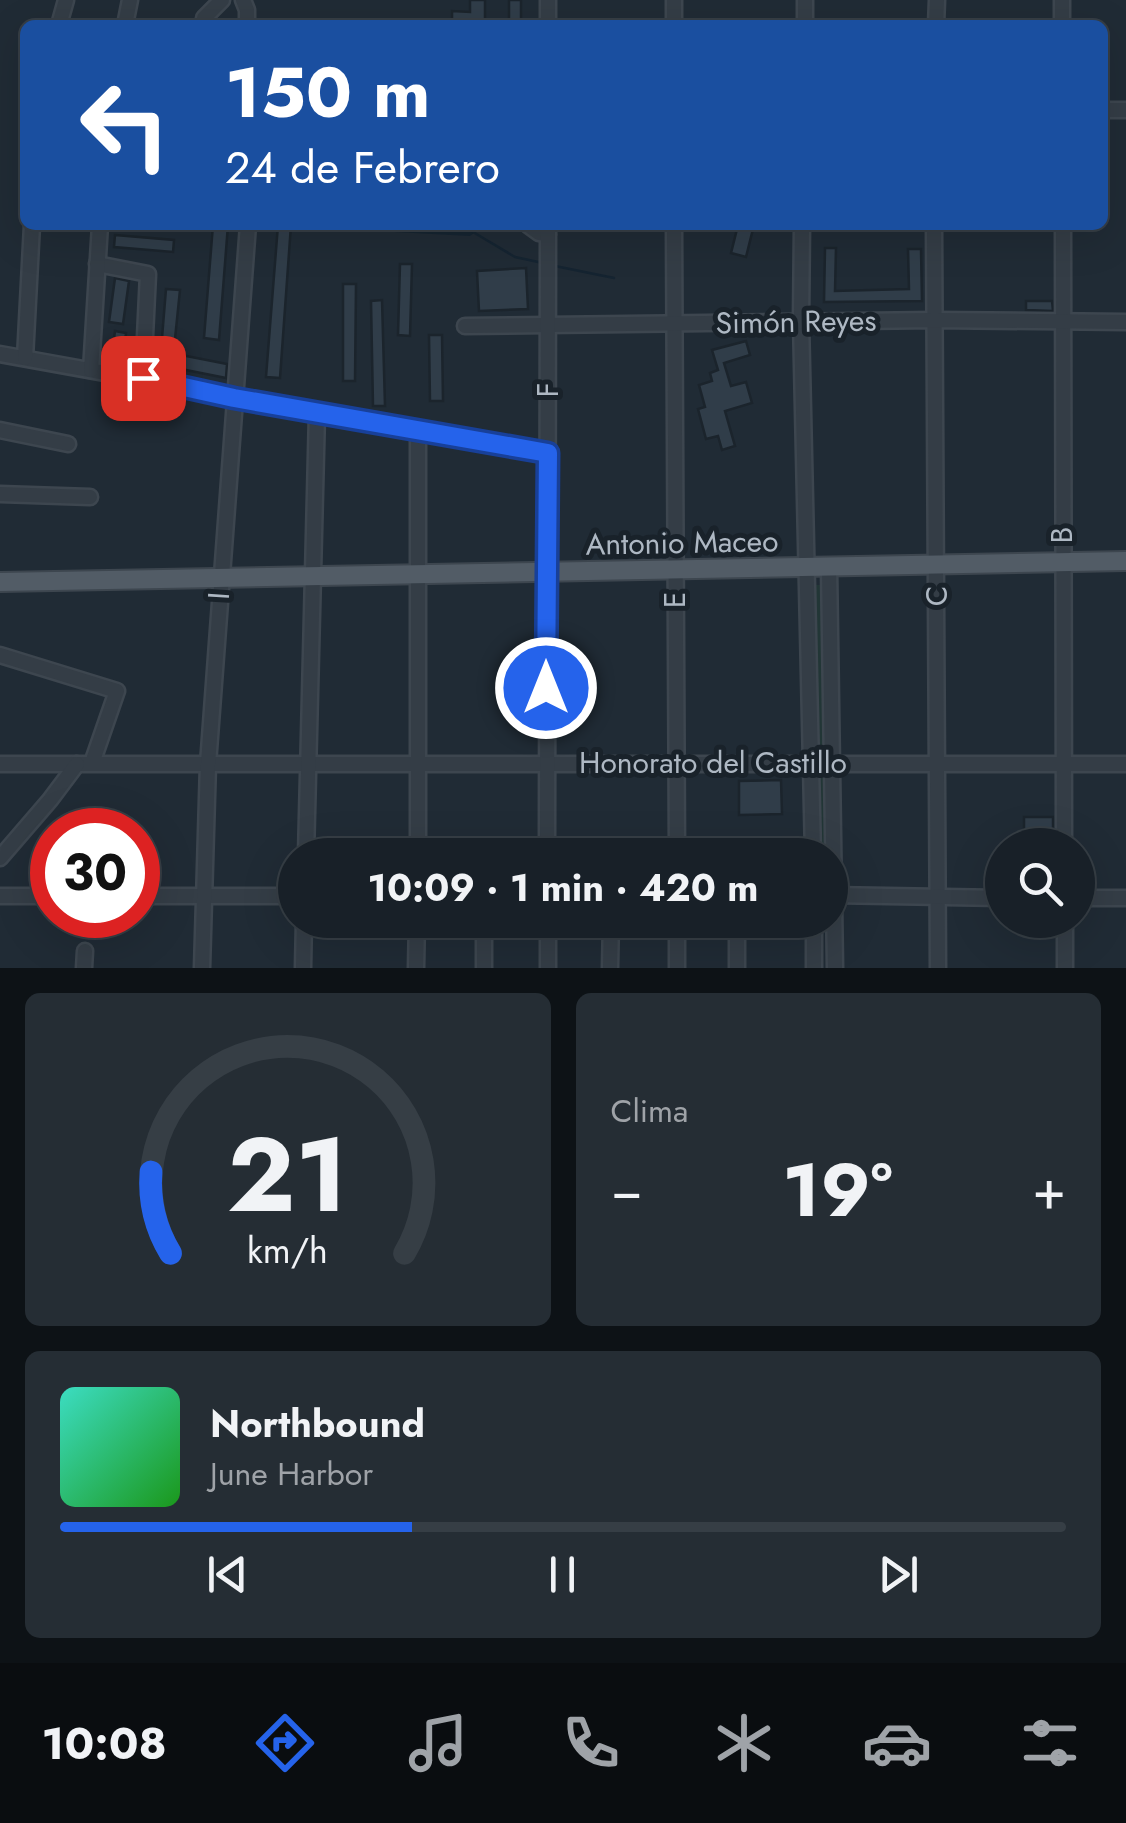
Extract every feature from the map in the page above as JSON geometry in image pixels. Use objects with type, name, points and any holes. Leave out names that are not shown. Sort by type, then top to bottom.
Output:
[{"type":"main road","name":"Antonio Maceo","points":[[0,582],[1126,561]]},
{"type":"street","points":[[204,18],[222,0]]},
{"type":"street","points":[[26,358],[32,230]]},
{"type":"street","points":[[91,370],[100,230]]},
{"type":"street","name":"I","points":[[202,968],[208,764],[248,230]]},
{"type":"street","name":"E","points":[[674,230],[677,838]]},
{"type":"street","points":[[802,230],[800,321],[813,838]]},
{"type":"street","name":"C","points":[[934,230],[938,968]]},
{"type":"street","name":"B","points":[[1062,230],[1064,828]]},
{"type":"street","name":"F","points":[[547,838],[548,234]]},
{"type":"street","points":[[97,264],[148,274],[143,378]]},
{"type":"street","name":"Simón Reyes","points":[[465,326],[934,320],[1126,322]]},
{"type":"street","points":[[0,354],[548,453]]},
{"type":"street","points":[[307,838],[317,412]]},
{"type":"street","points":[[0,430],[68,444]]},
{"type":"street","points":[[418,432],[418,838]]},
{"type":"street","points":[[0,494],[90,497]]},
{"type":"street","points":[[829,567],[832,838]]},
{"type":"street","points":[[0,655],[118,692],[84,763],[0,858]]},
{"type":"street","name":"Honorato del Castillo","points":[[0,764],[1126,764]]},
{"type":"street","points":[[848,895],[985,898]]},
{"type":"street","points":[[0,896],[30,896]]},
{"type":"street","points":[[160,896],[278,896]]},
{"type":"street","points":[[1095,898],[1126,898]]},
{"type":"street","points":[[303,968],[304,938]]},
{"type":"street","points":[[416,968],[417,938]]},
{"type":"street","points":[[484,938],[484,968]]},
{"type":"street","points":[[548,938],[548,968]]},
{"type":"street","points":[[610,938],[610,968]]},
{"type":"street","points":[[677,938],[677,968]]},
{"type":"street","points":[[737,938],[737,968]]},
{"type":"street","points":[[814,938],[814,968]]},
{"type":"street","points":[[834,938],[835,968]]},
{"type":"street","points":[[1064,938],[1065,968]]},
{"type":"street","points":[[84,968],[85,951]]},
{"type":"green space","points":[[814,585],[821,585],[824,747],[817,747]]},
{"type":"green space","points":[[824,772],[827,838],[820,838],[818,773]]},
{"type":"water","points":[[388,230],[477,231],[470,236]]},
{"type":"building","points":[[470,0],[485,0],[485,20],[452,20],[452,11],[470,12]]},
{"type":"building","points":[[509,0],[521,0],[521,20],[509,20]]},
{"type":"building","points":[[213,230],[228,230],[219,340],[204,338]]},
{"type":"building","points":[[278,230],[291,230],[280,378],[266,377]]},
{"type":"building","points":[[737,230],[753,230],[746,257],[731,253]]},
{"type":"building","points":[[115,235],[174,240],[173,252],[114,247]]},
{"type":"building","points":[[825,248],[836,248],[835,291],[909,289],[908,249],[921,249],[922,301],[824,302]]},
{"type":"building","points":[[400,264],[412,264],[410,336],[398,335]]},
{"type":"building","points":[[526,268],[528,309],[479,311],[477,271]]},
{"type":"building","points":[[115,278],[129,281],[123,324],[109,322]]},
{"type":"building","points":[[343,284],[356,284],[355,381],[343,381]]},
{"type":"building","points":[[166,289],[180,290],[175,339],[162,338]]},
{"type":"building","points":[[382,300],[385,406],[373,406],[371,301]]},
{"type":"building","points":[[1026,301],[1052,301],[1053,311],[1026,310]]},
{"type":"building","points":[[115,331],[126,333],[122,362],[111,360]]},
{"type":"building","points":[[429,335],[442,335],[443,401],[430,401]]},
{"type":"building","points":[[746,341],[750,355],[724,363],[731,386],[746,382],[752,403],[725,411],[735,446],[722,450],[718,436],[706,439],[698,409],[705,407],[699,385],[712,381],[710,373],[718,370],[712,350]]},
{"type":"building","points":[[161,351],[227,364],[226,378],[160,362]]},
{"type":"building","points":[[781,780],[782,814],[739,815],[739,781]]},
{"type":"building","points":[[1024,817],[1053,817],[1053,828],[1024,828]]},
{"type":"waterway","points":[[473,232],[515,257],[543,263]]},
{"type":"waterway","points":[[555,266],[614,278]]},
{"type":"route","points":[[143,378],[234,398],[548,453],[546,688]]}]
